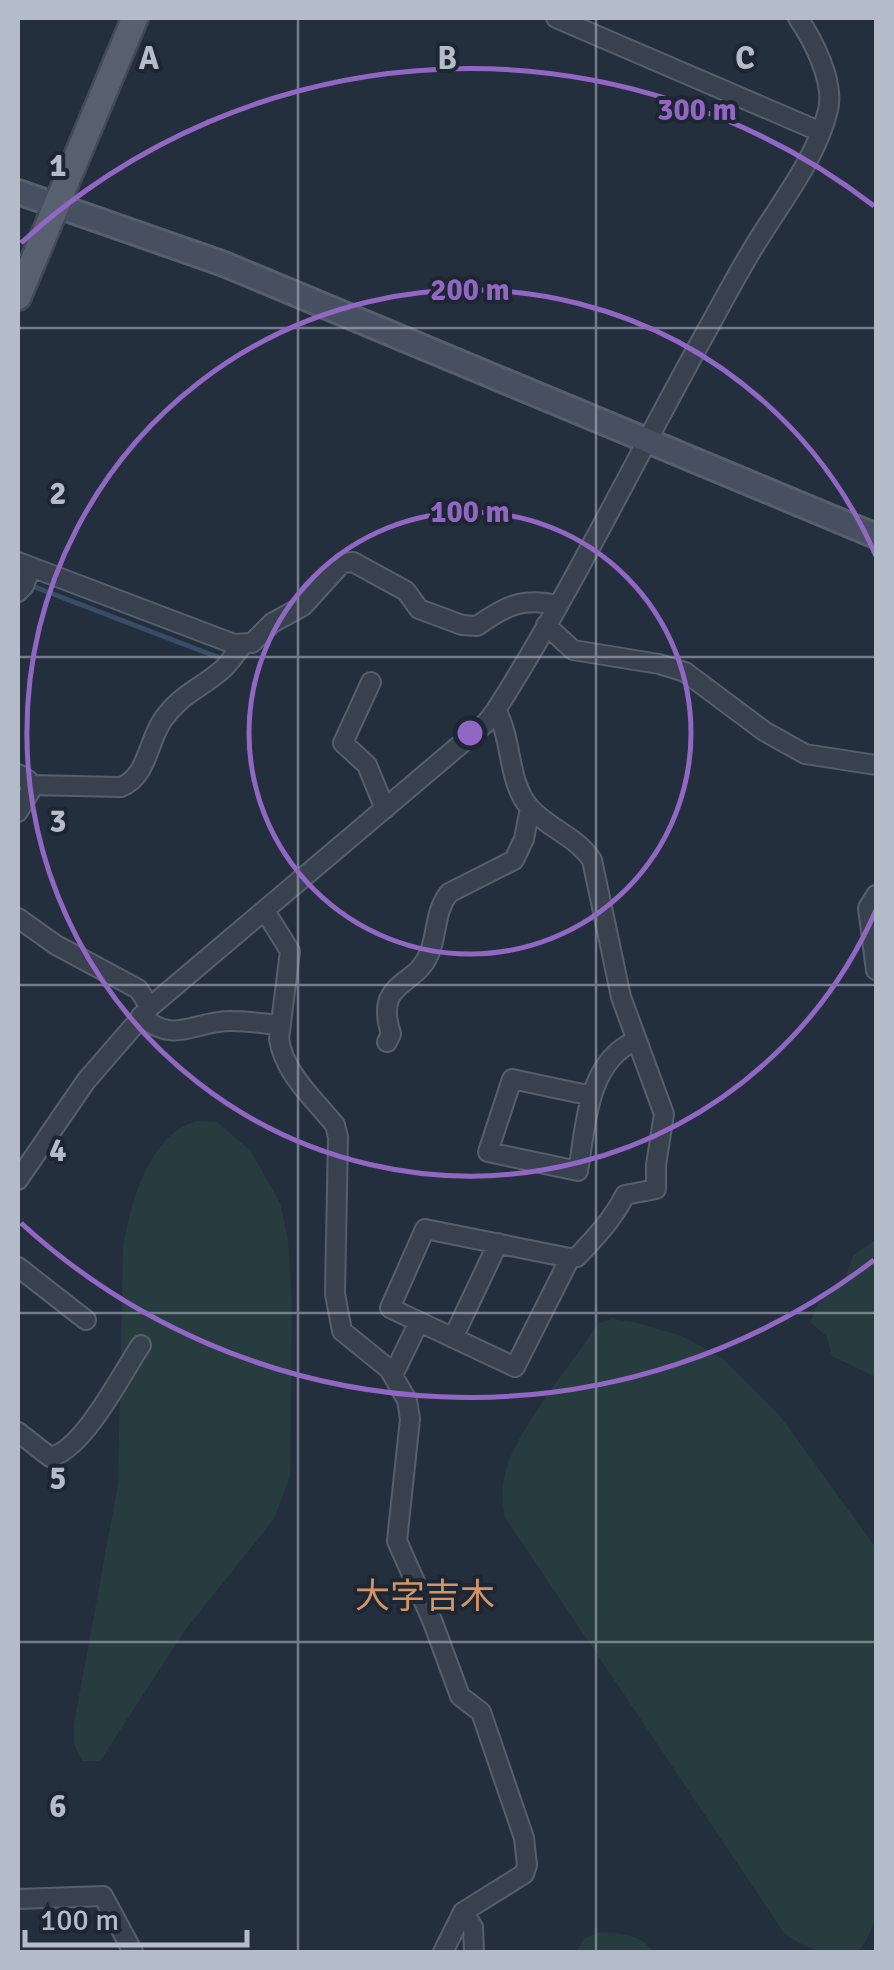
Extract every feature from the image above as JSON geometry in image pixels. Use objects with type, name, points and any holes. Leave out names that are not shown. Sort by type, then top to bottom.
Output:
[{"type":"main road","points":[[18,297],[136,18]]},
{"type":"street","points":[[556,18],[821,132]]},
{"type":"street","points":[[18,1180],[64,1110],[146,1011],[487,722],[496,710],[821,132],[830,105],[826,77],[798,18]]},
{"type":"street","points":[[18,192],[224,264],[876,536]]},
{"type":"street","points":[[18,592],[24,586],[24,564],[234,644],[252,643],[272,623],[304,606],[342,563],[353,562],[406,591],[418,609],[462,625],[477,626],[502,607],[520,601],[557,605]]},
{"type":"street","points":[[546,625],[573,650],[685,672],[764,732],[805,754],[876,765]]},
{"type":"street","points":[[24,779],[121,787],[131,783],[176,700],[223,668],[243,644]]},
{"type":"street","points":[[371,682],[343,743],[367,765],[385,809]]},
{"type":"street","points":[[496,710],[504,725],[518,789],[530,808],[583,846],[592,860],[621,997],[664,1114],[656,1188],[624,1195],[617,1210],[578,1257],[425,1229],[390,1308],[514,1367],[570,1258]]},
{"type":"street","points":[[18,812],[31,790],[24,779]]},
{"type":"street","points":[[387,1042],[391,1034],[385,1016],[390,1000],[396,986],[429,957],[442,902],[449,893],[514,860],[524,839],[530,808]]},
{"type":"street","points":[[876,894],[868,908],[876,970]]},
{"type":"street","points":[[265,911],[290,951],[281,1050],[290,1070],[335,1125],[338,1136],[335,1294],[342,1330],[393,1375],[407,1400],[410,1419],[398,1541],[460,1696],[482,1712],[524,1838],[524,1874],[463,1912],[443,1952]]},
{"type":"street","points":[[18,918],[56,945],[138,989],[154,1028],[175,1032],[230,1020],[281,1025]]},
{"type":"street","points":[[592,1096],[512,1080],[488,1152],[578,1171],[592,1096],[602,1070],[620,1048],[635,1041]]},
{"type":"street","points":[[453,1338],[498,1243]]},
{"type":"street","points":[[18,1267],[86,1320]]},
{"type":"street","points":[[393,1375],[420,1322]]},
{"type":"street","points":[[18,1432],[50,1457],[61,1455],[78,1440],[141,1345]]},
{"type":"street","points":[[18,1899],[103,1896],[133,1952]]},
{"type":"street","points":[[463,1912],[473,1927],[474,1952]]},
{"type":"green space","points":[[197,1121],[217,1122],[251,1151],[281,1205],[292,1304],[290,1476],[274,1519],[186,1629],[100,1761],[82,1761],[74,1744],[74,1724],[118,1484],[123,1248],[137,1192],[154,1155],[180,1128]]},
{"type":"green space","points":[[876,1239],[876,1377],[832,1356],[827,1337],[810,1322],[818,1303],[845,1278],[853,1256]]},
{"type":"green space","points":[[612,1319],[682,1336],[722,1358],[780,1416],[876,1548],[876,1918],[863,1945],[853,1953],[821,1952],[784,1933],[505,1517],[504,1476],[521,1436],[599,1323]]},
{"type":"green space","points":[[596,1933],[635,1938],[654,1952],[576,1952],[584,1939]]},
{"type":"waterway","points":[[27,584],[225,660]]},
{"type":"district","name":"大字吉木","points":[[425,1596]]}]
